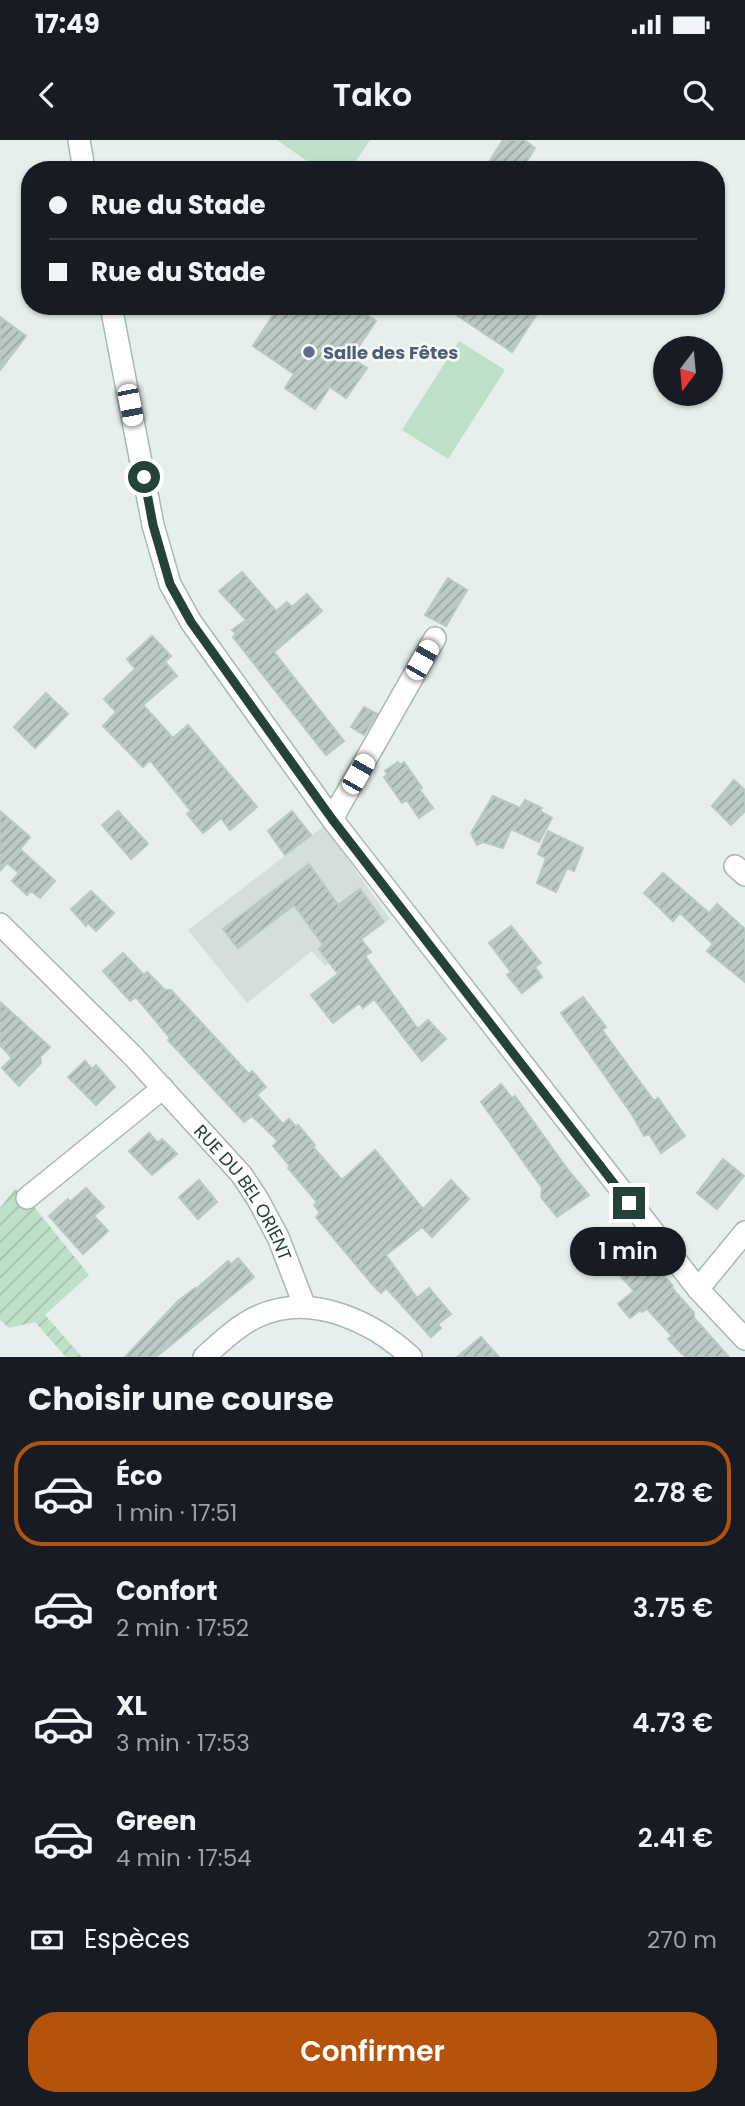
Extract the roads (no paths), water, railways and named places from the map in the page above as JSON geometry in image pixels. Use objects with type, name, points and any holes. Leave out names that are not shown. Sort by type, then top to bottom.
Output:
[{"type":"street","points":[[79,140],[82,161]]},
{"type":"street","points":[[113,315],[153,525],[170,584],[191,622],[332,819],[698,1289],[745,1339]]},
{"type":"street","points":[[332,819],[435,638]]},
{"type":"street","name":"RUE DU BEL ORIENT","points":[[0,924],[163,1088],[241,1174],[278,1237],[305,1307]]},
{"type":"street","points":[[27,1198],[163,1088]]},
{"type":"street","points":[[698,1289],[745,1232]]},
{"type":"street","points":[[204,1357],[246,1323],[264,1314],[305,1307],[324,1310],[374,1329],[411,1357]]},
{"type":"place","name":"Salle des Fêtes","points":[[309,352]]}]
